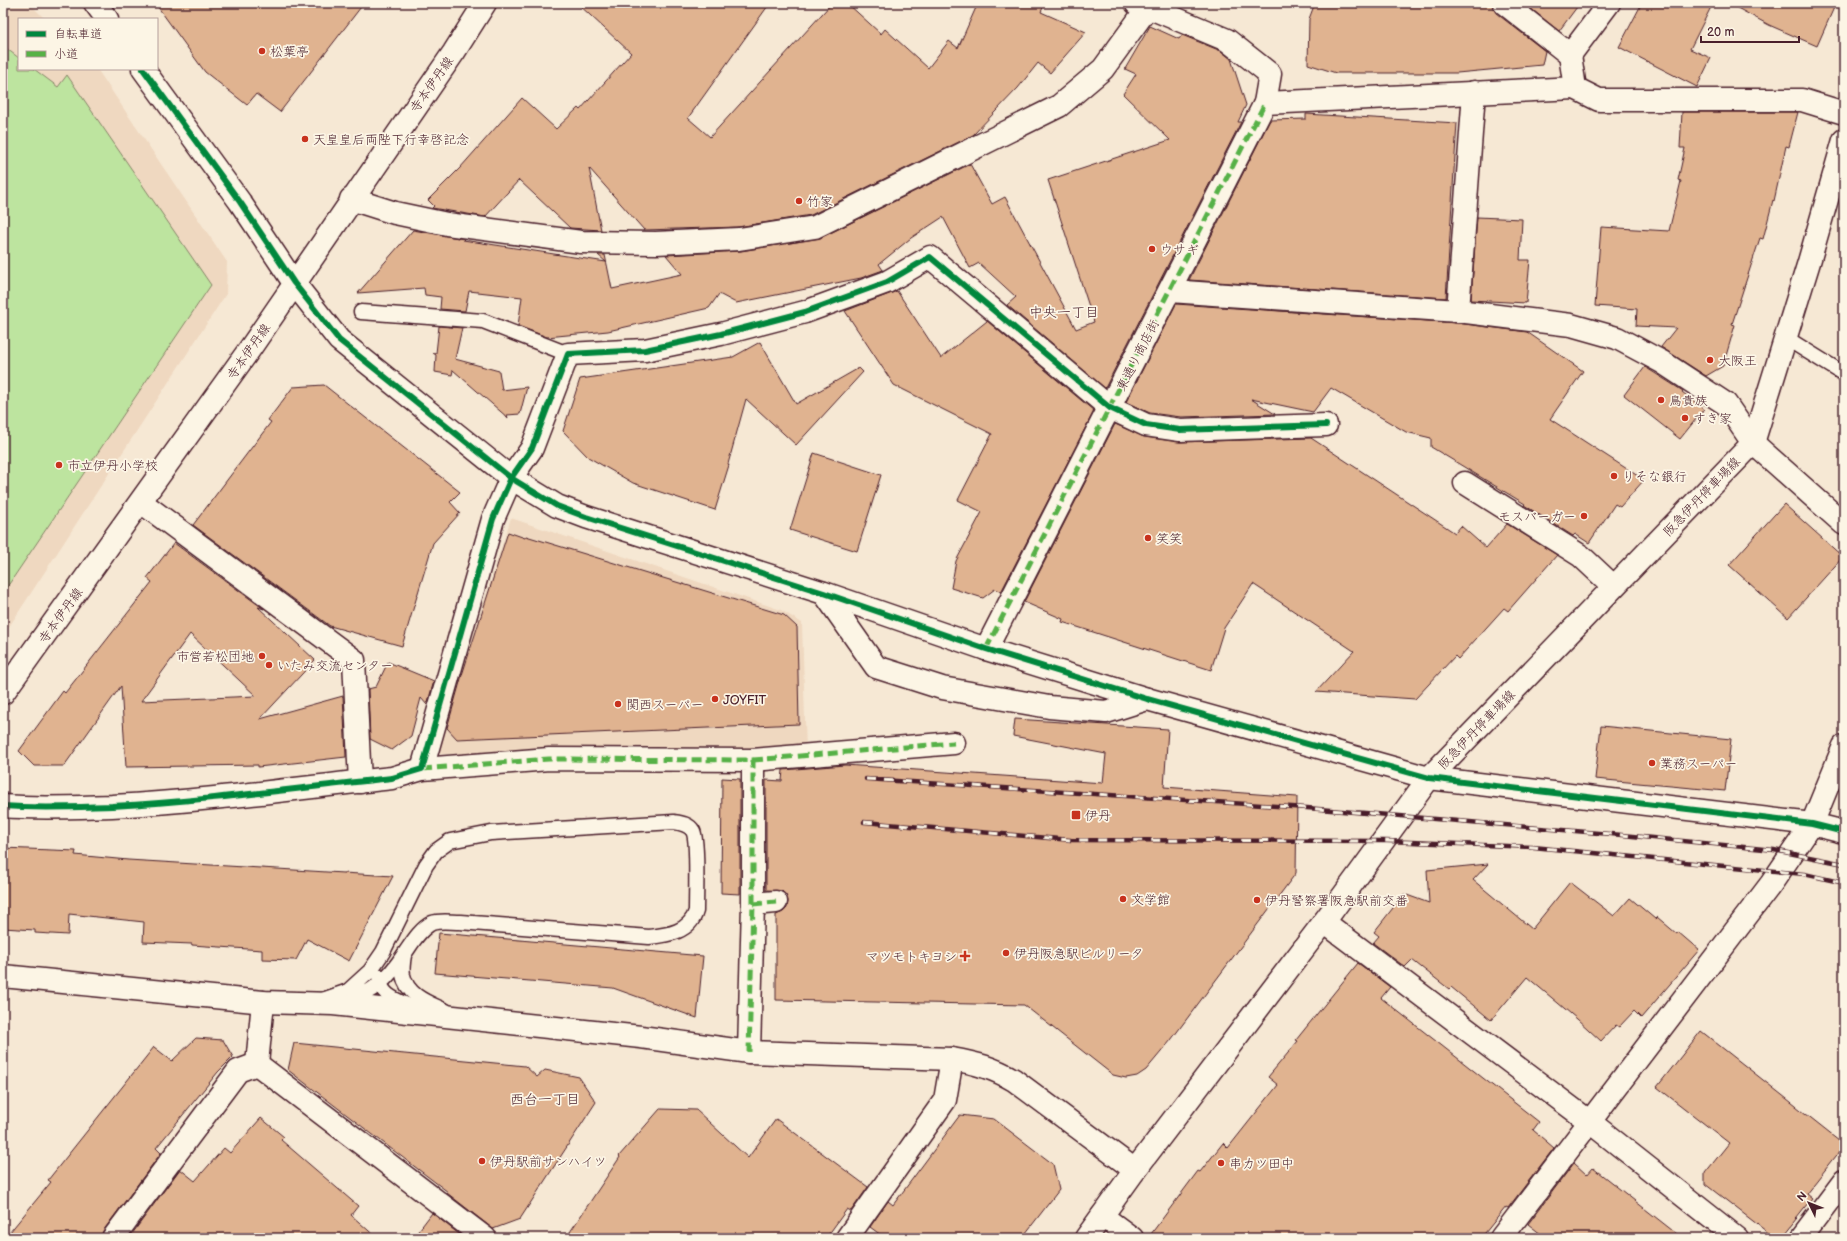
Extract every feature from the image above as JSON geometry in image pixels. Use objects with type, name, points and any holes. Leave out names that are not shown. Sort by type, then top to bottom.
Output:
[{"type":"street","points":[[95,3],[106,18]]},
{"type":"street","name":"寺本伊丹線","points":[[3,693],[141,502],[294,283],[454,52],[485,3]]},
{"type":"street","points":[[1504,3],[1570,55],[1575,88]]},
{"type":"street","points":[[1570,55],[1609,3]]},
{"type":"street","points":[[351,199],[395,213],[447,224],[581,242],[656,243],[739,239],[815,227],[1059,106],[1103,70],[1145,4]]},
{"type":"street","name":"東通り商店街","points":[[986,649],[1170,292],[1265,103],[1270,74],[1227,40],[1145,4]]},
{"type":"street","points":[[144,70],[240,202],[294,283],[339,340],[511,478],[557,506],[586,518],[824,593],[986,649],[1147,699],[1429,778],[1812,824],[1844,832]]},
{"type":"street","points":[[1265,103],[1575,88],[1599,100],[1802,100],[1844,113]]},
{"type":"street","points":[[1458,311],[1474,92]]},
{"type":"street","name":"阪急伊丹停車場線","points":[[1086,1238],[1134,1170],[1324,922],[1429,778],[1613,586],[1753,443],[1786,338],[1844,140]]},
{"type":"street","points":[[422,769],[493,519],[511,478],[532,448],[568,354],[645,350],[721,334],[805,312],[887,282],[930,257],[1110,408],[1146,425],[1180,430],[1326,425]]},
{"type":"street","points":[[1170,292],[1458,311],[1571,324],[1617,338],[1662,362],[1726,404],[1753,443],[1844,524]]},
{"type":"street","points":[[1465,483],[1581,556],[1613,586]]},
{"type":"street","points":[[141,502],[354,660],[360,782]]},
{"type":"street","points":[[824,593],[876,667],[942,688],[1049,707],[1106,712],[1147,699]]},
{"type":"street","points":[[3,806],[23,808],[86,807],[167,803],[392,778],[422,769],[549,759],[753,760],[954,743]]},
{"type":"street","points":[[1501,1238],[1770,884],[1812,824],[1844,746]]},
{"type":"street","points":[[749,1052],[753,904],[753,760]]},
{"type":"street","points":[[753,904],[776,902]]},
{"type":"street","points":[[1324,922],[1590,1122],[1738,1238]]},
{"type":"street","points":[[3,976],[263,1002],[333,1004],[641,1037],[749,1052],[952,1059],[977,1063],[997,1070],[1014,1080],[1134,1170]]},
{"type":"street","points":[[258,1064],[263,1002]]},
{"type":"street","points":[[847,1238],[945,1100],[952,1059]]},
{"type":"street","points":[[113,1238],[238,1071],[258,1064]]},
{"type":"street","points":[[258,1064],[485,1238]]},
{"type":"street","points":[[1801,1238],[1844,1181]]},
{"type":"street","points":[[1102,1216],[1132,1238]]},
{"type":"lane","points":[[361,312],[483,321],[568,354]]},
{"type":"lane","points":[[1786,338],[1844,374]]},
{"type":"lane","points":[[333,1004],[359,997],[380,985],[404,956],[422,930],[432,923],[441,922],[649,937],[665,936],[680,930],[694,918],[696,910],[696,843],[693,831],[685,824],[674,822],[491,833],[450,841],[436,851],[426,865],[383,952],[378,967],[380,985],[385,993],[393,999],[435,1015]]},
{"type":"lane","points":[[310,1003],[348,991],[370,971],[383,952]]},
{"type":"lane","points":[[404,956],[403,975],[410,990],[426,1002],[462,1018]]},
{"type":"shaded area","name":"市立伊丹小学校","points":[[3,3],[29,3],[44,18],[18,18],[18,70],[98,70],[227,262],[226,294],[3,636]]},
{"type":"shaded area","points":[[511,518],[781,610],[802,623],[806,752],[435,754]]},
{"type":"green space","name":"市立伊丹小学校","points":[[3,46],[18,57],[18,70],[35,70],[58,87],[67,75],[211,285],[3,593]]},
{"type":"building","points":[[155,3],[364,3],[280,112],[256,94],[247,105],[205,72]]},
{"type":"building","points":[[577,3],[770,3],[688,118],[710,137],[832,3],[847,3],[881,34],[885,29],[928,68],[949,41],[958,48],[978,3],[1045,3],[1041,12],[1086,32],[1050,73],[1038,63],[1018,88],[973,135],[811,215],[738,227],[644,230],[589,168],[601,230],[570,228],[519,180],[485,217],[432,208],[434,206],[428,200],[460,168],[522,98],[556,129],[578,108],[580,110],[631,53]]},
{"type":"building","points":[[1315,3],[1492,3],[1496,13],[1545,51],[1542,65],[1457,73],[1336,73],[1308,64],[1309,19]]},
{"type":"building","points":[[1524,3],[1580,3],[1559,31]]},
{"type":"building","points":[[1642,3],[1713,3],[1690,49],[1711,58],[1697,87],[1619,47]]},
{"type":"building","points":[[1728,3],[1836,3],[1817,46],[1769,25]]},
{"type":"building","points":[[1150,26],[1179,39],[1182,35],[1221,51],[1231,59],[1246,105],[1238,122],[1241,122],[1105,388],[1007,305],[1016,297],[979,263],[970,268],[943,217],[911,238],[879,264],[883,270],[861,278],[736,303],[719,294],[709,308],[608,331],[547,337],[518,326],[522,297],[469,291],[465,311],[440,309],[441,297],[425,295],[424,288],[358,293],[413,230],[464,239],[463,240],[606,262],[598,255],[605,255],[612,289],[682,274],[666,255],[741,251],[820,238],[970,164],[992,204],[1005,197],[1076,329],[1094,322],[1048,180],[1170,140],[1123,94],[1136,74],[1125,69]]},
{"type":"building","points":[[1682,112],[1798,112],[1789,147],[1786,146],[1774,201],[1773,200],[1763,239],[1760,238],[1732,324],[1735,325],[1723,366],[1706,376],[1661,347],[1676,328],[1636,326],[1637,309],[1595,306],[1601,227],[1669,231],[1681,181],[1678,180],[1685,148],[1680,148]]},
{"type":"building","points":[[1306,114],[1457,123],[1446,298],[1189,280],[1270,120],[1306,119]]},
{"type":"building","points":[[1477,217],[1522,219],[1520,260],[1530,260],[1526,303],[1471,300]]},
{"type":"building","points":[[897,291],[941,358],[987,321],[1094,411],[1001,592],[995,589],[983,598],[951,588],[956,561],[982,512],[958,500],[992,434],[894,385],[845,311]]},
{"type":"building","points":[[1176,304],[1457,323],[1527,332],[1583,371],[1550,419],[1644,480],[1620,507],[1615,504],[1589,543],[1575,534],[1573,536],[1524,505],[1525,504],[1431,447],[1431,438],[1406,432],[1331,388],[1313,412],[1251,399],[1275,414],[1181,417],[1150,413],[1126,402]]},
{"type":"building","points":[[439,326],[462,328],[455,359],[499,371],[502,390],[527,387],[520,414],[507,415],[508,418],[453,370],[452,375],[435,372],[436,355],[433,353],[436,353]]},
{"type":"building","points":[[760,342],[796,404],[859,368],[863,372],[796,445],[746,399],[728,464],[729,465],[715,510],[633,483],[588,457],[563,431],[580,379],[733,357]]},
{"type":"building","points":[[1645,367],[1683,391],[1682,392],[1704,409],[1680,439],[1624,395]]},
{"type":"building","points":[[324,385],[460,492],[450,502],[460,513],[433,543],[402,646],[330,626],[193,525],[271,422],[268,420],[293,387]]},
{"type":"building","points":[[1115,424],[1144,437],[1178,442],[1311,438],[1455,533],[1461,526],[1486,548],[1507,524],[1557,555],[1508,611],[1504,608],[1458,659],[1455,656],[1415,699],[1316,692],[1354,651],[1253,584],[1224,628],[1211,670],[1062,622],[1063,619],[1024,602]]},
{"type":"building","points":[[814,453],[881,475],[857,551],[790,530]]},
{"type":"building","points":[[1784,504],[1843,557],[1788,618],[1729,565]]},
{"type":"building","points":[[508,532],[525,538],[526,536],[784,615],[797,627],[799,724],[457,739],[447,728],[462,675]]},
{"type":"building","points":[[174,543],[264,609],[258,607],[315,660],[260,719],[343,696],[346,757],[258,767],[258,765],[126,767],[121,686],[64,766],[34,766],[19,751],[63,691],[65,693],[152,582],[147,578]],"holes":[[[190,634],[256,696],[141,701]]]},
{"type":"building","points":[[388,662],[434,681],[427,705],[421,698],[411,736],[392,750],[370,739],[368,689],[376,687]]},
{"type":"building","name":"伊丹阪急駅ビルリータ","points":[[1015,719],[1168,729],[1164,787],[1297,797],[1296,873],[1171,1040],[1146,1070],[1137,1076],[1126,1078],[1113,1075],[1024,1005],[776,1000],[776,915],[783,912],[787,908],[788,901],[786,895],[782,891],[766,890],[766,780],[782,781],[783,770],[845,765],[1103,783],[1106,754],[1013,736]]},
{"type":"building","points":[[1601,726],[1731,739],[1725,791],[1595,779]]},
{"type":"building","points":[[722,778],[740,779],[740,894],[721,893]]},
{"type":"building","points":[[3,848],[76,851],[75,855],[128,860],[393,876],[349,961],[307,939],[296,960],[262,959],[262,950],[192,944],[143,942],[144,922],[69,914],[68,935],[35,933],[35,930],[3,928]]},
{"type":"building","points":[[1488,864],[1473,880],[1532,929],[1570,882],[1614,916],[1630,898],[1655,919],[1657,917],[1677,934],[1678,932],[1699,950],[1641,1018],[1634,1011],[1619,1027],[1616,1025],[1601,1041],[1527,977],[1491,1020],[1451,987],[1449,989],[1412,960],[1405,967],[1373,943],[1379,936],[1374,932],[1404,894],[1429,903],[1427,870]]},
{"type":"building","points":[[439,933],[703,956],[697,1018],[613,988],[435,973]]},
{"type":"building","points":[[1358,963],[1390,987],[1381,998],[1539,1122],[1533,1130],[1554,1148],[1508,1208],[1506,1207],[1481,1238],[1148,1238],[1198,1171],[1200,1172],[1223,1143],[1228,1148],[1278,1085],[1268,1077],[1298,1041],[1296,1040]]},
{"type":"building","points":[[1701,1031],[1844,1144],[1844,1146],[1806,1194],[1812,1199],[1781,1238],[1775,1238],[1705,1184],[1705,1173],[1729,1143],[1657,1087]]},
{"type":"building","points":[[196,1038],[223,1040],[233,1057],[218,1072],[156,1148],[161,1153],[103,1231],[101,1238],[5,1238],[51,1182],[48,1180],[154,1047],[172,1061]]},
{"type":"building","name":"伊丹駅前サンハイツ","points":[[294,1043],[525,1066],[537,1077],[545,1070],[579,1077],[596,1102],[520,1219],[493,1229],[447,1193],[448,1192],[288,1070]]},
{"type":"building","points":[[660,1109],[696,1110],[748,1158],[776,1119],[868,1187],[851,1211],[847,1209],[826,1238],[566,1238],[620,1157],[619,1156]]},
{"type":"building","points":[[960,1115],[994,1119],[1053,1164],[1059,1190],[1022,1238],[885,1238],[870,1227],[888,1201],[893,1205]]},
{"type":"building","points":[[261,1118],[284,1137],[281,1140],[358,1206],[351,1215],[377,1238],[129,1238],[180,1169],[195,1181],[224,1148],[230,1153]]},
{"type":"building","points":[[1574,1163],[1587,1175],[1593,1168],[1682,1238],[1546,1238],[1528,1224]]},
{"type":"building","points":[[432,1213],[464,1238],[413,1238]]},
{"type":"railway","points":[[866,779],[1307,808],[1622,835],[1774,850],[1844,864]]},
{"type":"railway","points":[[864,822],[1071,840],[1387,841],[1533,847],[1804,874],[1844,883]]},
{"type":"marked path","points":[[986,649],[1265,103]]},
{"type":"marked path","points":[[753,760],[954,743]]},
{"type":"marked path","points":[[422,769],[549,759],[753,760],[753,904],[749,1052]]},
{"type":"marked path","points":[[753,904],[776,902]]},
{"type":"cycle path","points":[[144,70],[240,202],[294,283],[339,340],[511,478],[557,506],[586,517],[824,593],[986,649],[1147,699],[1429,778],[1812,824],[1844,832]]},
{"type":"cycle path","points":[[3,806],[44,808],[85,807],[182,801],[392,778],[422,769],[493,519],[511,478],[532,448],[568,354],[645,350],[721,334],[805,312],[887,282],[930,257],[1110,408],[1146,425],[1180,430],[1326,425]]},
{"type":"place","name":"松葉亭","points":[[262,51]]},
{"type":"place","name":"天皇皇后両陛下行幸啓記念","points":[[305,139]]},
{"type":"place","name":"竹家","points":[[799,201]]},
{"type":"place","name":"ウサギ","points":[[1152,249]]},
{"type":"place","name":"大阪王","points":[[1710,360]]},
{"type":"place","name":"鳥貴族","points":[[1661,400]]},
{"type":"place","name":"すき家","points":[[1685,418]]},
{"type":"place","name":"市立伊丹小学校","points":[[59,465]]},
{"type":"place","name":"りそな銀行","points":[[1614,476]]},
{"type":"place","name":"モスバーガー","points":[[1584,516]]},
{"type":"place","name":"笑笑","points":[[1148,538]]},
{"type":"place","name":"市営若松団地","points":[[262,656]]},
{"type":"place","name":"いたみ交流センター","points":[[269,665]]},
{"type":"place","name":"JOYFIT","points":[[715,699]]},
{"type":"place","name":"関西スーパー","points":[[618,704]]},
{"type":"place","name":"業務スーパー","points":[[1652,763]]},
{"type":"place","name":"伊丹","points":[[1076,815]]},
{"type":"place","name":"文学館","points":[[1123,899]]},
{"type":"place","name":"伊丹警察署阪急駅前交番","points":[[1257,900]]},
{"type":"place","name":"伊丹阪急駅ビルリータ","points":[[1006,953]]},
{"type":"place","name":"マツモトキヨシ","points":[[965,956]]},
{"type":"place","name":"伊丹駅前サンハイツ","points":[[482,1161]]},
{"type":"place","name":"串カツ田中","points":[[1221,1163]]},
{"type":"district","name":"中央一丁目","points":[[1064,312]]},
{"type":"district","name":"西台一丁目","points":[[545,1099]]}]
